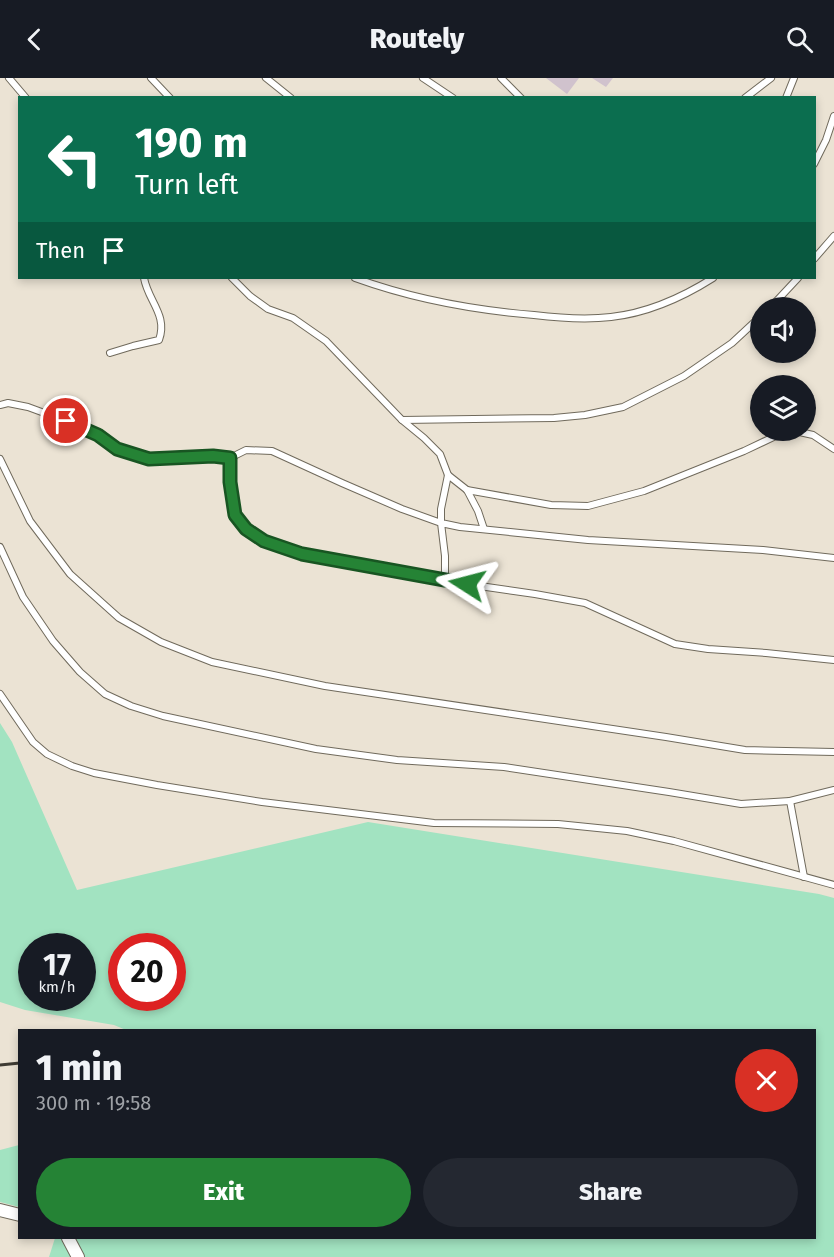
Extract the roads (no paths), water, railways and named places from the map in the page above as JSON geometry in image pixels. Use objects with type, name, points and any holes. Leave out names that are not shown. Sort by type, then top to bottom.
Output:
[{"type":"street","points":[[0,1210],[18,1214]]},
{"type":"street","points":[[69,1239],[78,1257]]},
{"type":"lane","points":[[9,78],[24,96]]},
{"type":"lane","points":[[152,78],[168,96]]},
{"type":"lane","points":[[266,78],[288,96]]},
{"type":"lane","points":[[423,78],[450,96]]},
{"type":"lane","points":[[501,78],[519,96]]},
{"type":"lane","points":[[748,96],[771,78]]},
{"type":"lane","points":[[787,96],[794,78]]},
{"type":"lane","points":[[816,160],[834,116]]},
{"type":"lane","points":[[816,257],[834,236]]},
{"type":"lane","points":[[110,353],[159,340],[162,332],[160,316],[146,290],[144,279]]},
{"type":"lane","points":[[233,279],[250,296],[268,309],[293,318],[326,341],[402,420],[424,438],[440,454],[448,475],[467,490],[484,529]]},
{"type":"lane","points":[[358,279],[418,298],[462,307],[573,319],[612,317],[637,312],[672,300],[711,279]]},
{"type":"lane","points":[[780,297],[797,279]]},
{"type":"lane","points":[[402,420],[554,418],[585,415],[623,407],[684,376],[732,344],[750,327]]},
{"type":"lane","points":[[0,405],[8,403],[28,407],[98,435],[117,449],[149,459],[213,456],[230,458],[246,450],[272,451],[342,483],[441,523],[588,540],[764,550],[834,558]]},
{"type":"lane","points":[[467,490],[551,505],[588,506],[644,491],[782,434],[795,431],[813,435],[834,449]]},
{"type":"lane","points":[[230,458],[230,482],[235,515],[246,529],[264,541],[302,554],[445,581],[585,603],[675,644],[834,660]]},
{"type":"lane","points":[[0,459],[30,521],[70,574],[118,618],[160,642],[212,662],[325,686],[745,750],[834,752]]},
{"type":"lane","points":[[445,581],[441,509],[448,475]]},
{"type":"lane","points":[[0,547],[23,597],[53,641],[80,672],[105,694],[131,706],[162,716],[316,749],[397,760],[504,767],[741,804],[790,801],[834,790]]},
{"type":"lane","points":[[0,694],[33,742],[47,754],[94,773],[262,802],[434,823],[558,824],[627,831],[674,841],[834,885]]},
{"type":"lane","points":[[790,801],[804,877]]},
{"type":"railway","points":[[0,1065],[18,1063]]}]
